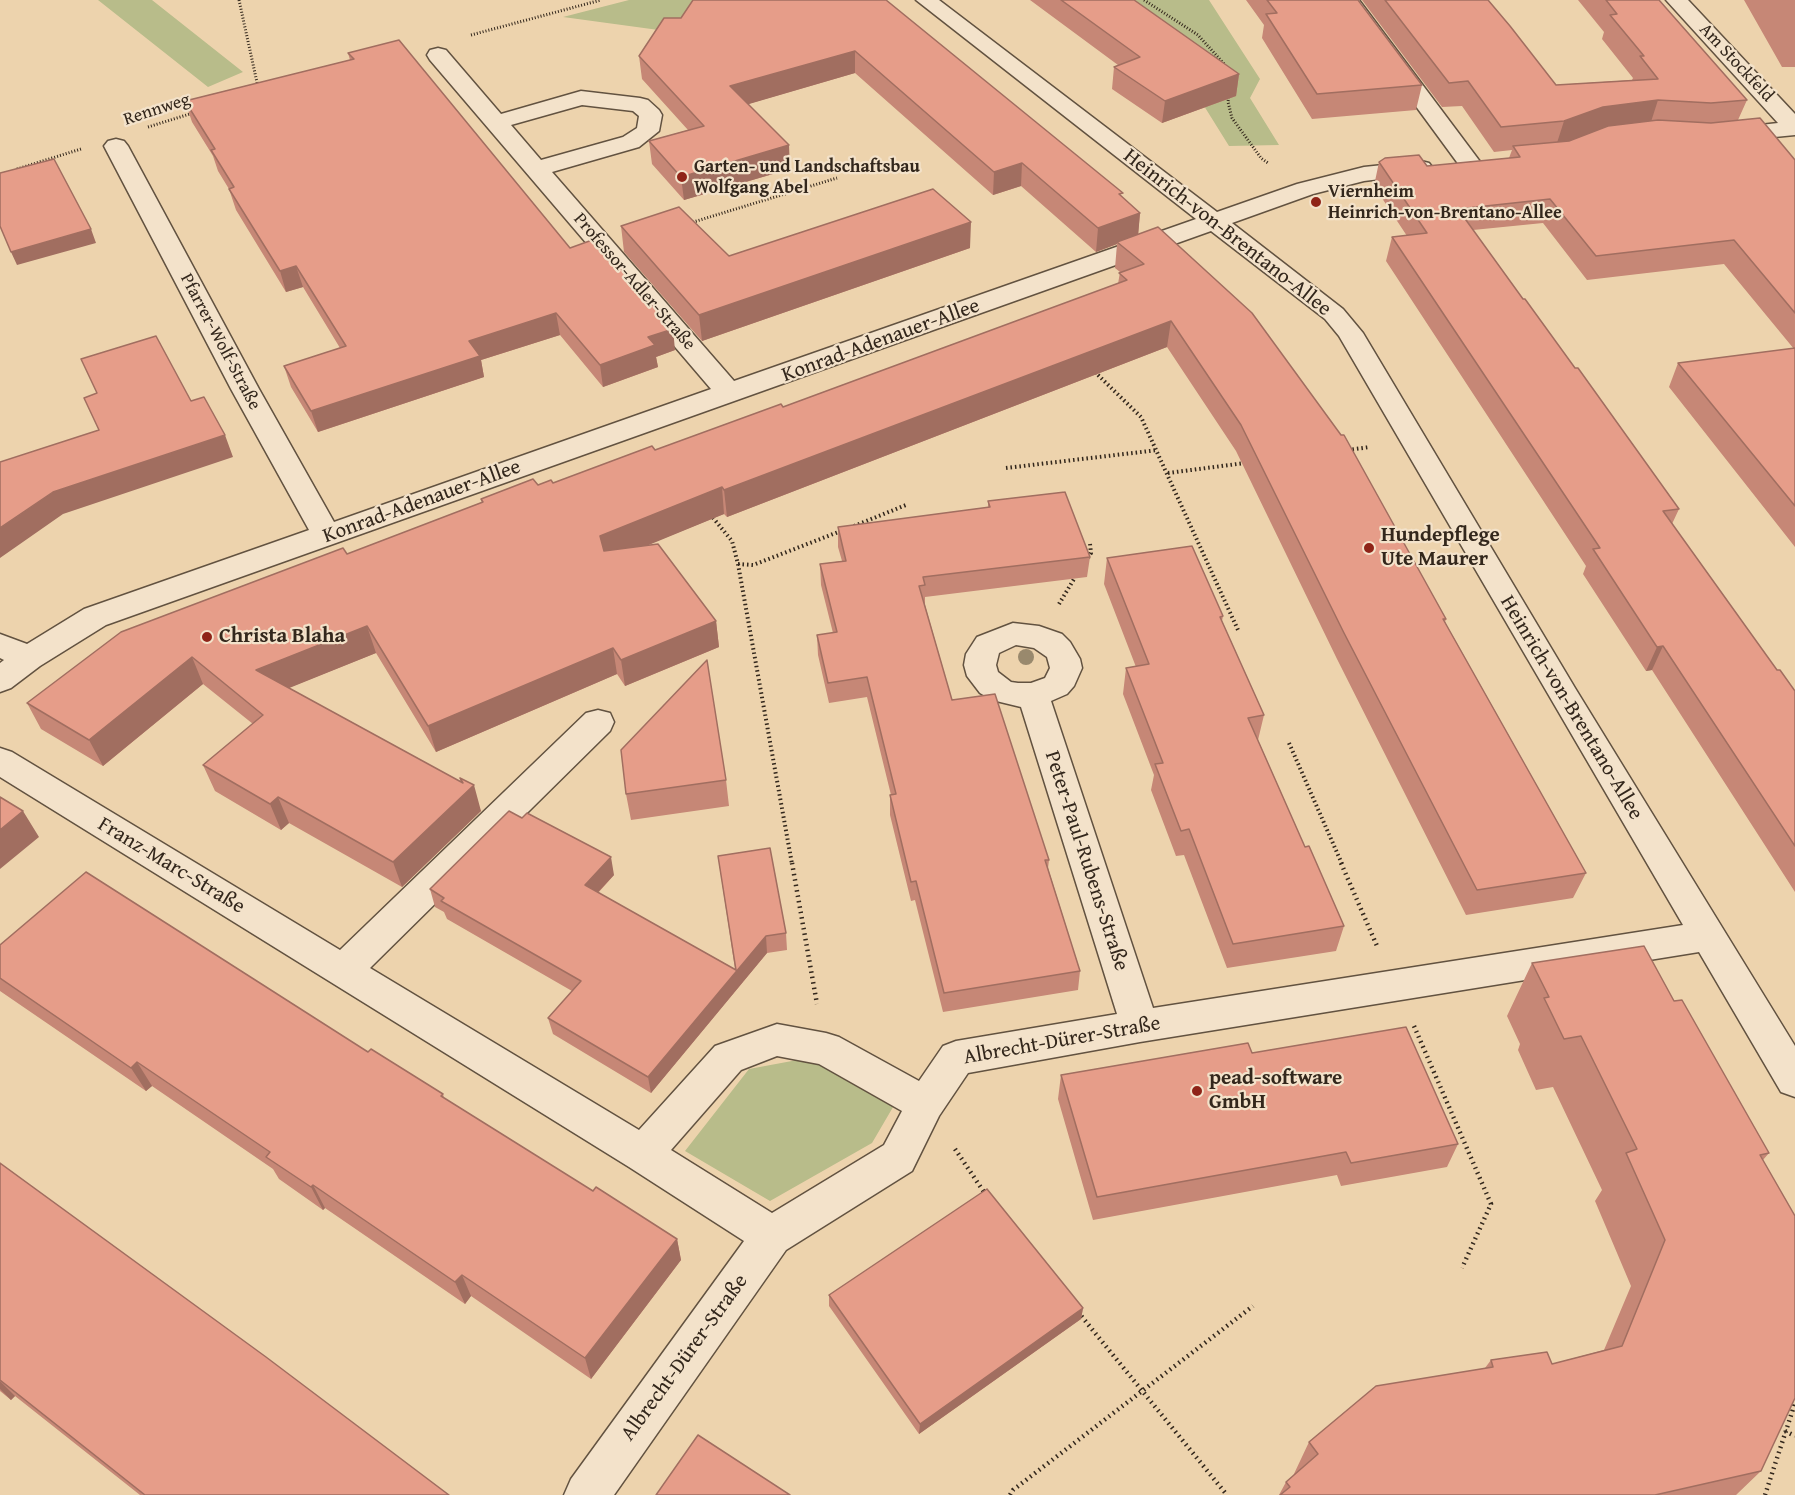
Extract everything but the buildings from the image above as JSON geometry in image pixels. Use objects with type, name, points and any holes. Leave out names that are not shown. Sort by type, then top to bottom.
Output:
[{"type":"street","name":"Heinrich-von-Brentano-Allee","points":[[926,0],[1334,314],[1350,333],[1707,936],[1795,1080]]},
{"type":"street","name":"Konrad-Adenauer-Allee","points":[[0,680],[29,658],[95,617],[1305,189],[1364,174],[1482,162],[1348,0]]},
{"type":"street","name":"Am Stockfeld","points":[[1676,0],[1795,127]]},
{"type":"street","name":"Professor-Adler-Straße","points":[[438,55],[730,394]]},
{"type":"street","points":[[498,122],[581,98],[640,105],[651,115],[648,131],[631,142],[537,169]]},
{"type":"street","points":[[1702,137],[1795,127]]},
{"type":"street","name":"Pfarrer-Wolf-Straße","points":[[116,146],[245,389],[327,536]]},
{"type":"street","points":[[1026,634],[1042,638],[1059,650],[1064,659],[1066,668],[1063,678],[1056,686],[1033,695],[1011,694],[991,685],[983,676],[980,665],[982,654],[988,645],[999,638],[1026,634]]},
{"type":"street","points":[[0,645],[29,658]]},
{"type":"street","name":"Peter-Paul-Rubens-Straße","points":[[1033,695],[1140,1026]]},
{"type":"street","points":[[343,971],[598,722]]},
{"type":"street","name":"Franz-Marc-Straße","points":[[0,761],[643,1154],[772,1236]]},
{"type":"street","name":"Albrecht-Dürer-Straße","points":[[587,1495],[772,1236],[898,1158],[925,1104],[956,1058],[1140,1026],[1707,936]]},
{"type":"street","points":[[643,1154],[728,1058],[777,1040],[826,1049],[925,1104]]},
{"type":"path","points":[[239,0],[259,91]]},
{"type":"path","points":[[465,36],[601,0]]},
{"type":"path","points":[[1144,0],[1198,35],[1226,66]]},
{"type":"path","points":[[1230,92],[1228,102],[1232,118],[1261,158],[1305,189]]},
{"type":"path","name":"Rennweg","points":[[146,128],[203,110]]},
{"type":"path","points":[[11,171],[90,146]]},
{"type":"path","points":[[683,225],[837,178]]},
{"type":"path","points":[[1090,367],[1141,417],[1238,630]]},
{"type":"path","points":[[1344,450],[1414,441]]},
{"type":"path","points":[[1006,468],[1158,450]]},
{"type":"path","points":[[1168,473],[1250,462]]},
{"type":"path","points":[[738,564],[753,566],[906,505]]},
{"type":"path","points":[[703,506],[732,541],[738,564],[826,1049]]},
{"type":"path","points":[[1085,562],[1091,553],[1090,544]]},
{"type":"path","points":[[1042,638],[1060,610],[1059,605],[1080,570]]},
{"type":"path","points":[[1289,743],[1491,1204],[1462,1268]]},
{"type":"path","points":[[925,1104],[989,1200]]},
{"type":"path","points":[[1010,1495],[1013,1490],[1253,1306]]},
{"type":"path","points":[[1076,1309],[1227,1495]]},
{"type":"path","points":[[1765,1495],[1795,1403]]},
{"type":"path","points":[[1785,1431],[1795,1436]]},
{"type":"green space","points":[[98,0],[152,0],[243,72],[208,87]]},
{"type":"green space","points":[[629,0],[710,0],[688,34],[563,17]]},
{"type":"green space","points":[[1124,0],[1209,0],[1260,79],[1250,98],[1279,145],[1229,146],[1176,61]]},
{"type":"green space","points":[[808,1058],[896,1102],[872,1143],[770,1201],[685,1151],[749,1069]]},
{"type":"place","name":"Garten- und Landschaftsbau Wolfgang Abel","points":[[682,177]]},
{"type":"place","name":"Viernheim Heinrich-von-Brentano-Allee","points":[[1316,202]]},
{"type":"place","name":"Hundepflege Ute Maurer","points":[[1369,548]]},
{"type":"place","name":"Christa Blaha","points":[[207,637]]},
{"type":"place","name":"pead-software GmbH","points":[[1197,1091]]}]
